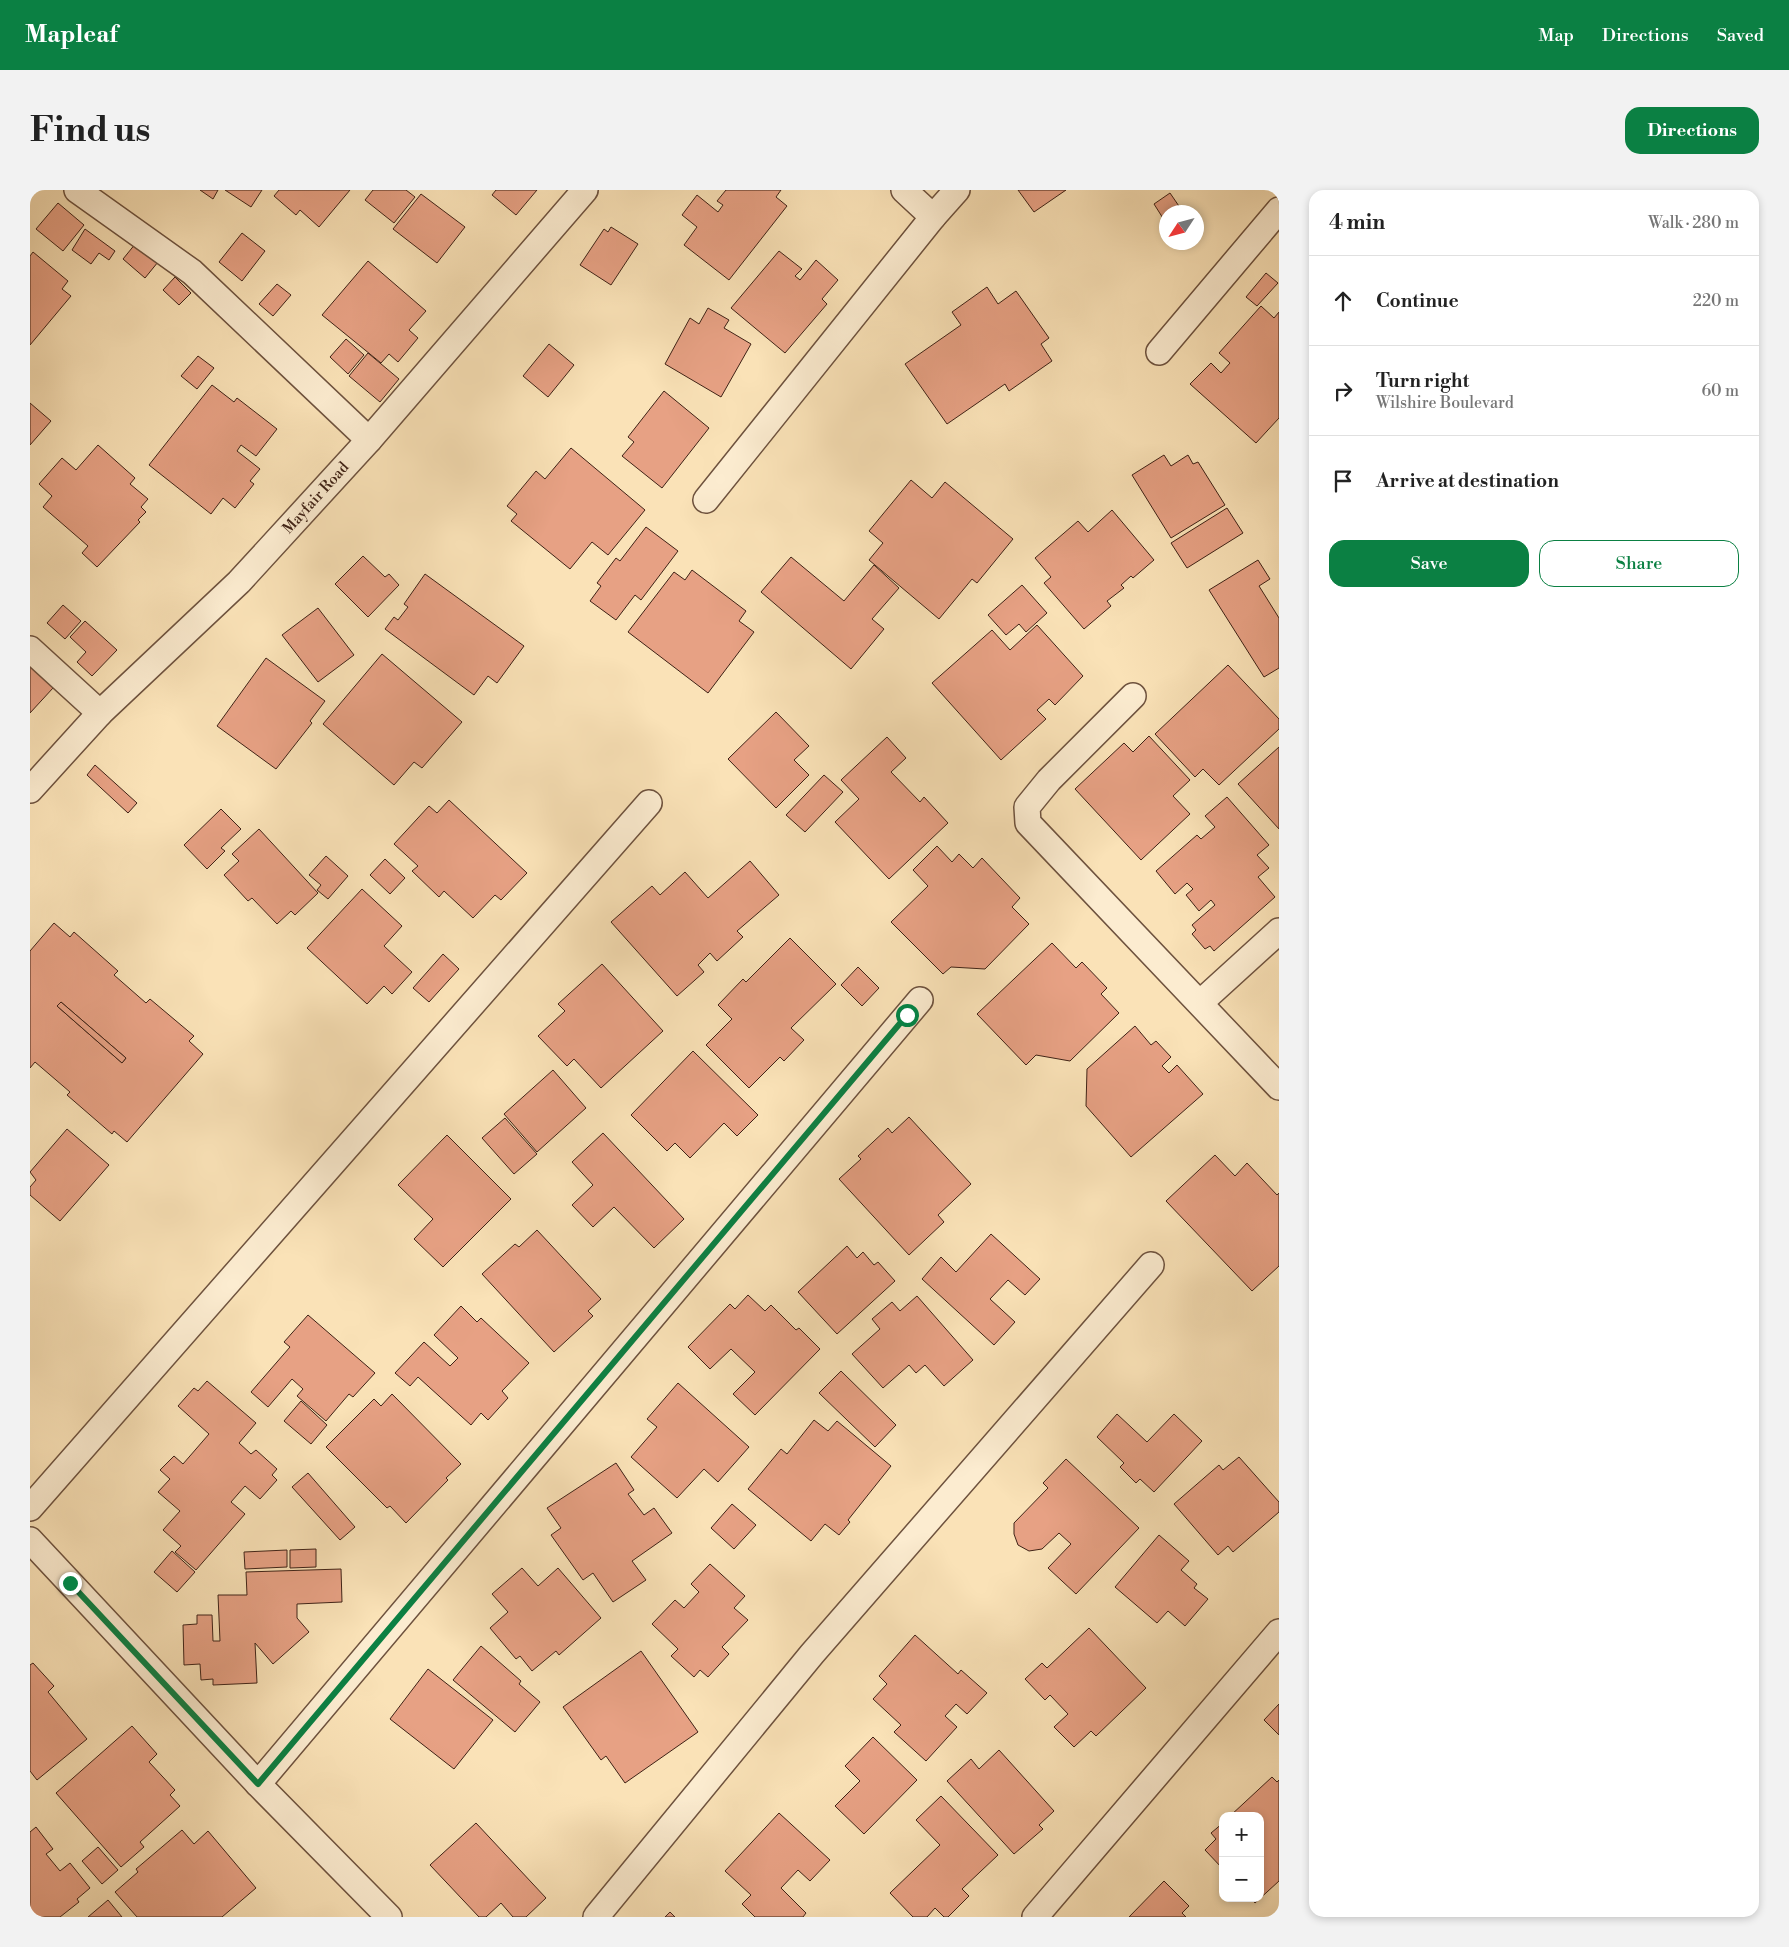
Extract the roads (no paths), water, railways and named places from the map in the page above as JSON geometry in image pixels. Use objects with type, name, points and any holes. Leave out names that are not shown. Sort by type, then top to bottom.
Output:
[{"type":"street","points":[[77,190],[192,272],[369,440]]},
{"type":"street","name":"Mayfair Road","points":[[30,790],[100,713],[239,582],[369,440],[585,190]]},
{"type":"street","points":[[904,190],[933,217]]},
{"type":"street","points":[[706,500],[933,217],[957,190]]},
{"type":"street","points":[[1159,352],[1279,210]]},
{"type":"street","points":[[30,650],[100,713]]},
{"type":"street","points":[[1133,696],[1049,780],[1027,807],[1028,823],[1201,1002],[1279,1087]]},
{"type":"street","points":[[30,1508],[649,803]]},
{"type":"street","points":[[1201,1002],[1279,932]]},
{"type":"street","points":[[258,1784],[920,1000]]},
{"type":"street","points":[[596,1917],[812,1654],[1151,1265]]},
{"type":"street","points":[[30,1540],[258,1784],[389,1917]]},
{"type":"street","points":[[1034,1917],[1279,1632]]}]
